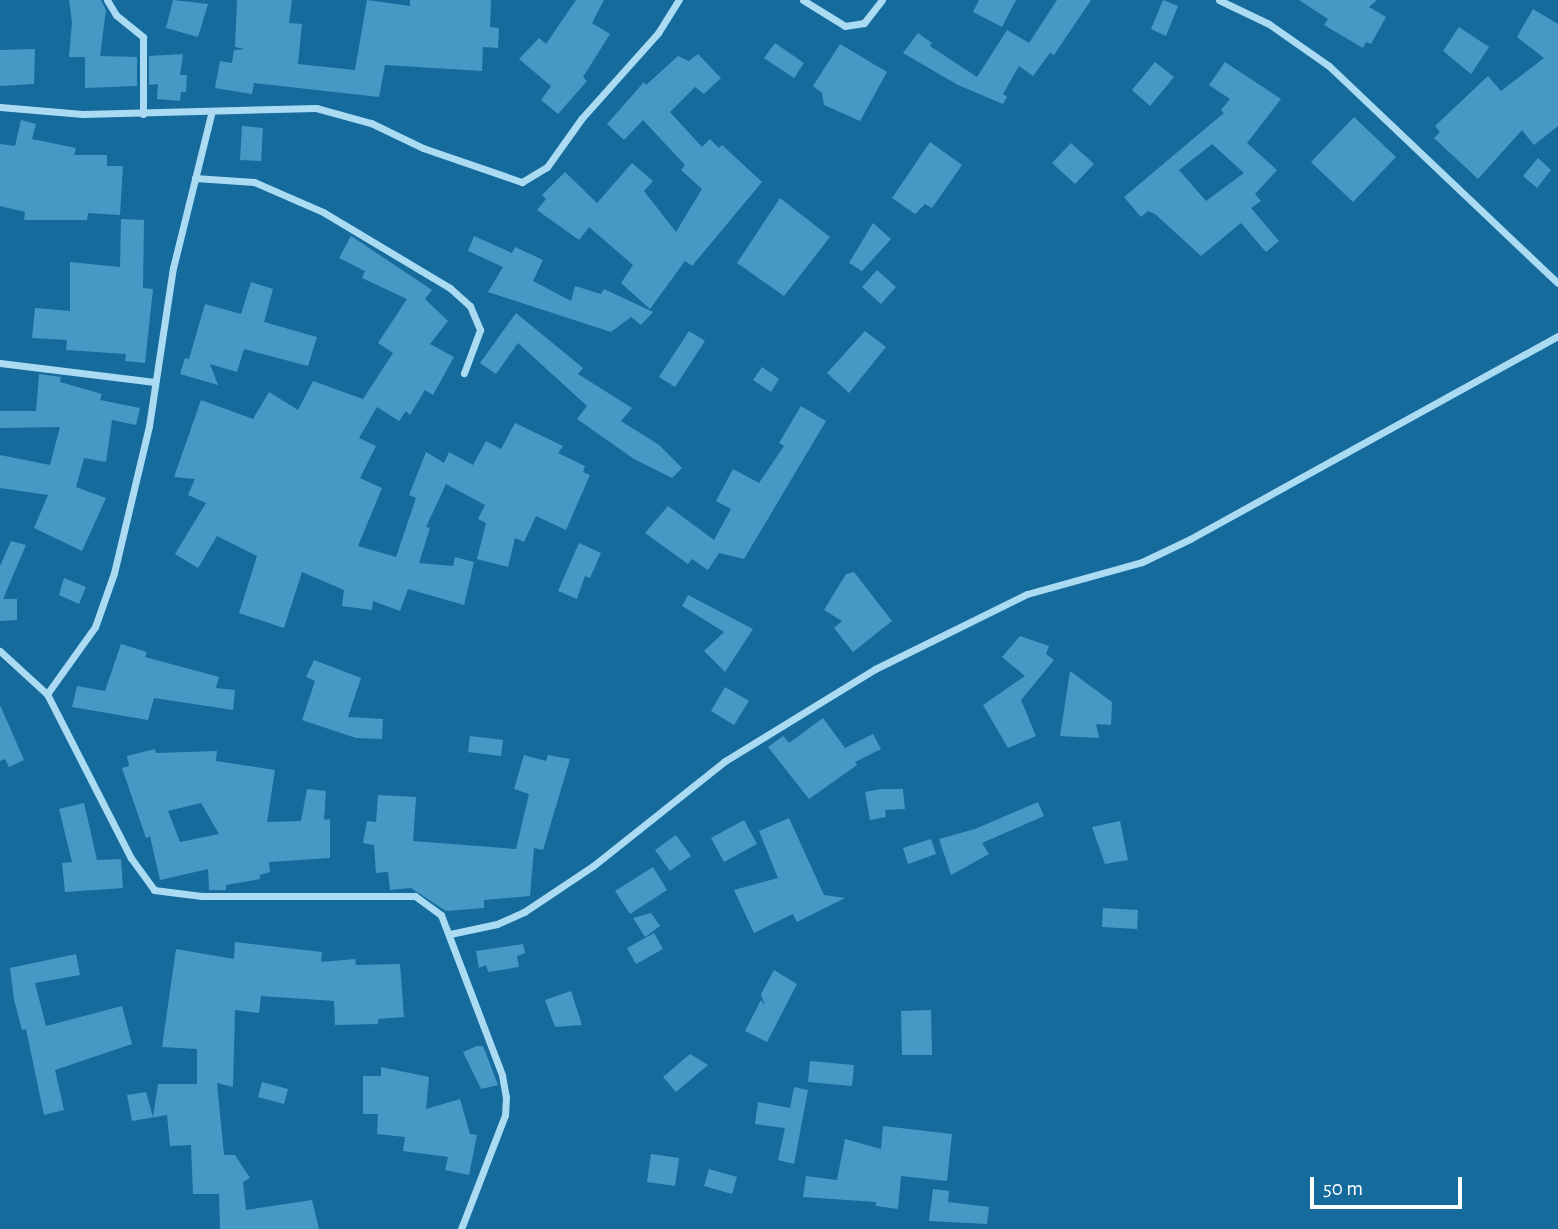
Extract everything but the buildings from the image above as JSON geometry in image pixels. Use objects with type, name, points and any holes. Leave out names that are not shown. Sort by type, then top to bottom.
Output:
[{"type":"street","points":[[107,0],[116,15],[143,37],[143,114]]},
{"type":"street","points":[[0,107],[143,114],[211,114],[316,108],[371,122],[423,148],[522,182],[547,167],[582,118],[658,33],[679,0]]},
{"type":"street","points":[[803,0],[845,26],[864,23],[882,0]]},
{"type":"street","points":[[1219,0],[1269,24],[1329,66],[1558,283]]},
{"type":"street","points":[[47,694],[95,627],[114,573],[155,383],[173,268],[211,114]]},
{"type":"street","points":[[195,178],[254,181],[323,212],[450,288],[470,306],[480,330],[464,373]]},
{"type":"street","points":[[450,934],[497,924],[524,912],[593,866],[725,761],[875,669],[1027,594],[1142,562],[1190,539],[1558,336]]},
{"type":"street","points":[[0,363],[155,383]]},
{"type":"street","points":[[0,651],[47,694],[131,858],[153,890],[202,896],[415,896],[441,915],[506,1097],[505,1115],[461,1229]]}]
